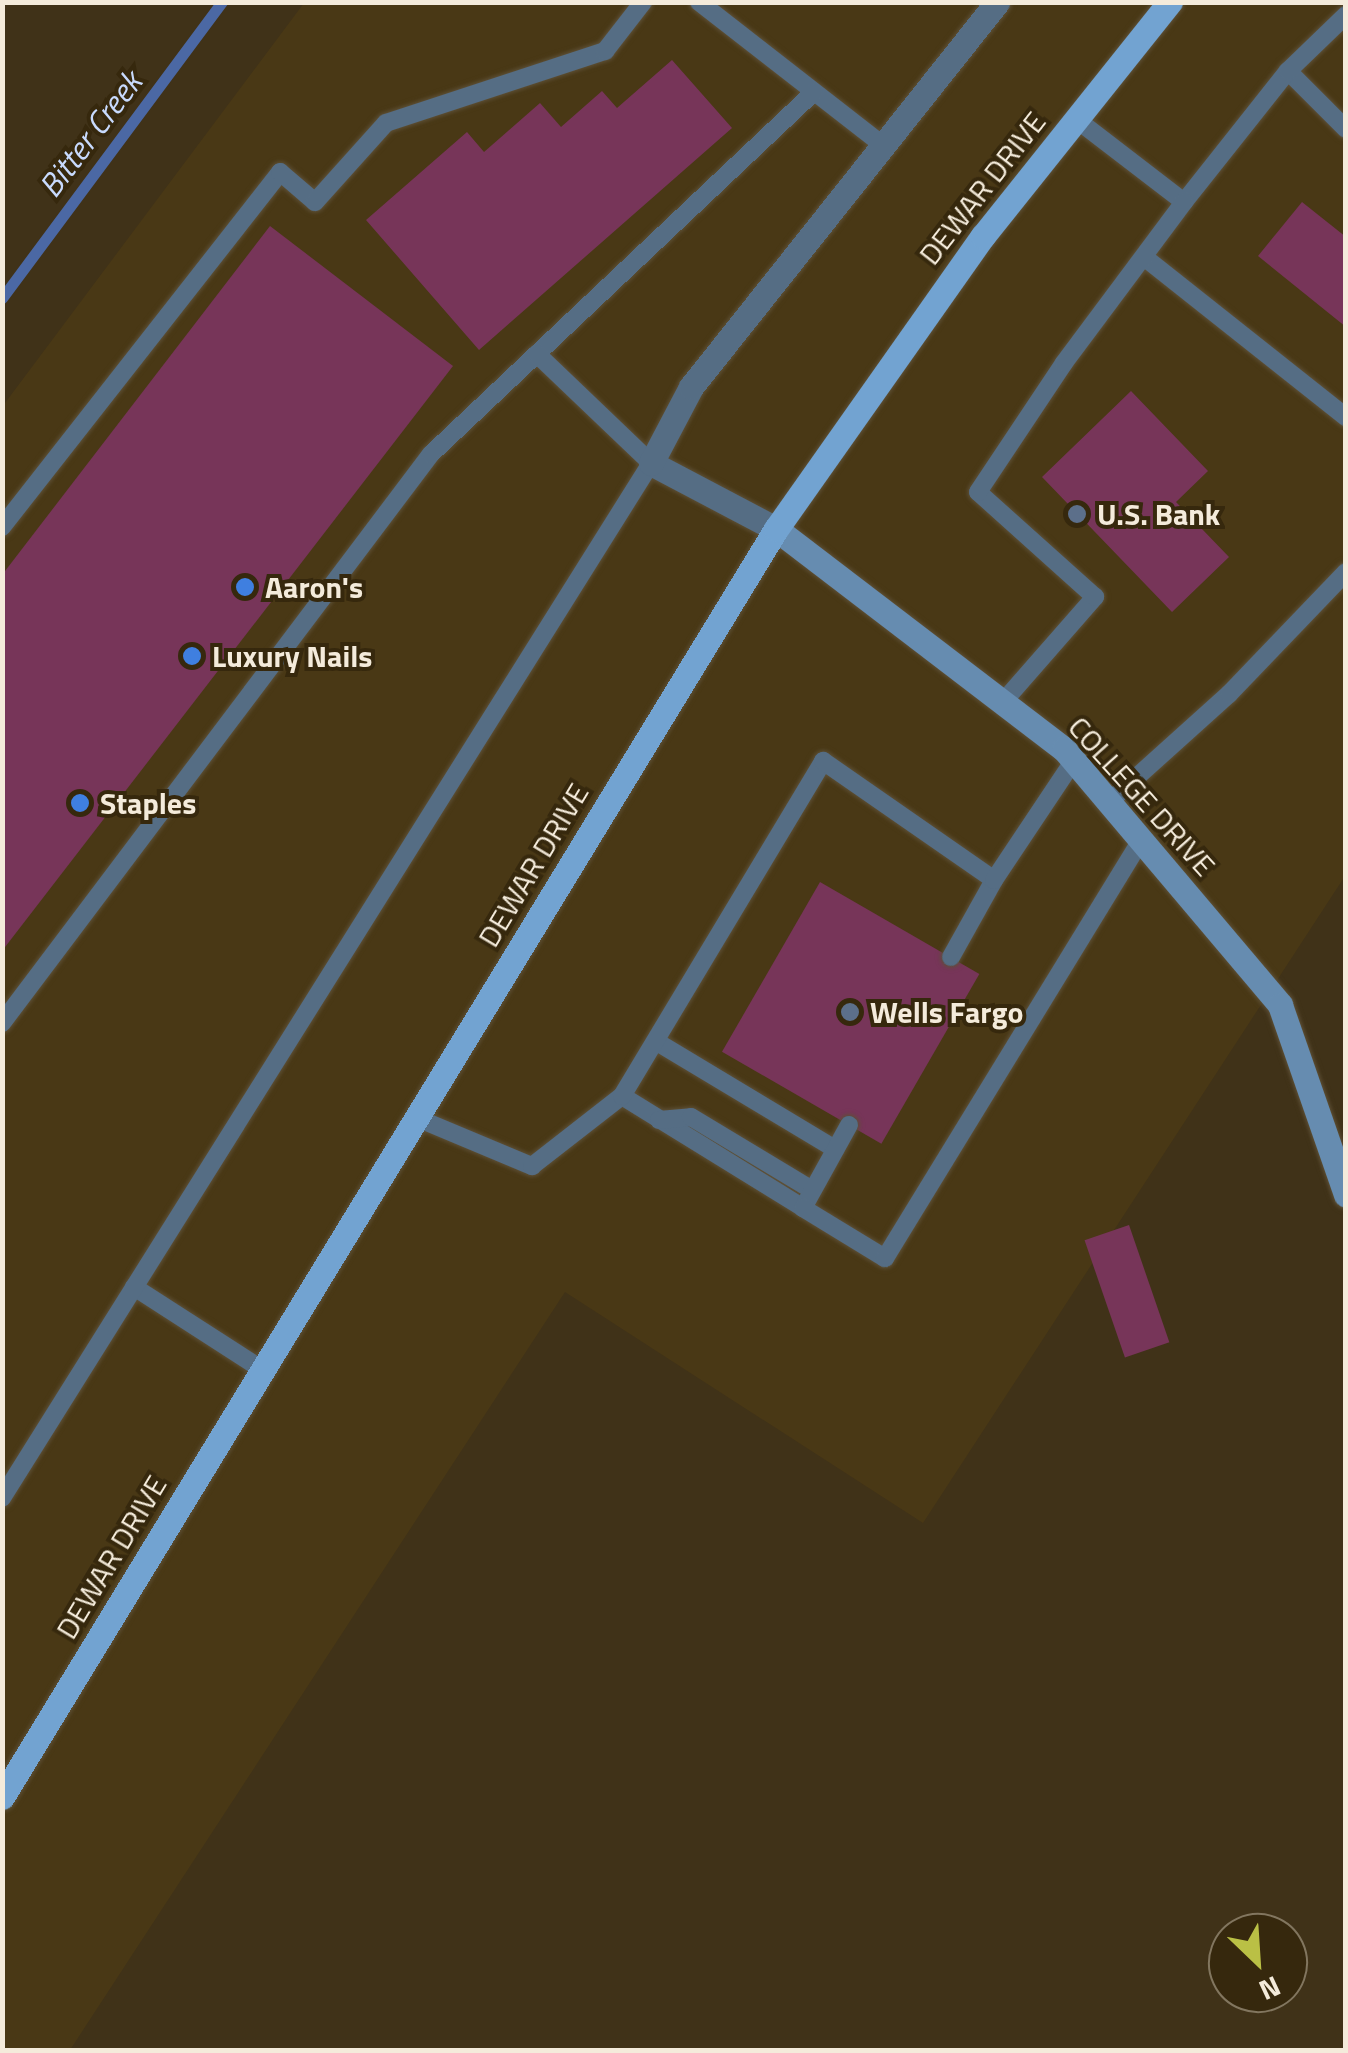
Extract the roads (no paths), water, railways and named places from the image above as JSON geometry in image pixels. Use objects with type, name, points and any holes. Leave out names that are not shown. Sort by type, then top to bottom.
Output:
[{"type":"main road","name":"DEWAR DRIVE","points":[[2,1797],[776,529],[983,236],[1170,2]]},
{"type":"main road","name":"COLLEGE DRIVE","points":[[776,529],[1074,760],[1280,1005],[1346,1195]]},
{"type":"street","points":[[776,529],[651,463],[691,387],[998,2]]},
{"type":"lane","points":[[2,527],[280,172],[314,202],[386,124],[605,51],[643,2]]},
{"type":"lane","points":[[698,2],[884,146]]},
{"type":"lane","points":[[1003,702],[1095,597],[978,492],[1184,202],[1288,71],[1346,16]]},
{"type":"lane","points":[[1288,71],[1346,130]]},
{"type":"lane","points":[[2,1023],[431,454],[814,92]]},
{"type":"lane","points":[[1076,119],[1184,202]]},
{"type":"lane","points":[[1144,256],[1346,417]]},
{"type":"lane","points":[[2,1498],[651,463],[537,354]]},
{"type":"lane","points":[[1109,802],[1254,670],[1346,572]]},
{"type":"lane","points":[[951,958],[994,880],[1074,760]]},
{"type":"lane","points":[[417,1118],[532,1166],[622,1096],[824,761],[994,880]]},
{"type":"lane","points":[[622,1096],[885,1258],[1141,840]]},
{"type":"lane","points":[[657,1042],[834,1149]]},
{"type":"lane","points":[[659,1120],[691,1116],[812,1190]]},
{"type":"lane","points":[[802,1208],[849,1125]]},
{"type":"lane","points":[[134,1286],[263,1370]]},
{"type":"waterway","name":"Bitter Creek","points":[[2,298],[222,2]]},
{"type":"place","name":"U.S. Bank","points":[[1077,514]]},
{"type":"place","name":"Aaron's","points":[[245,587]]},
{"type":"place","name":"Luxury Nails","points":[[192,656]]},
{"type":"place","name":"Staples","points":[[80,803]]},
{"type":"place","name":"Wells Fargo","points":[[850,1012]]}]
